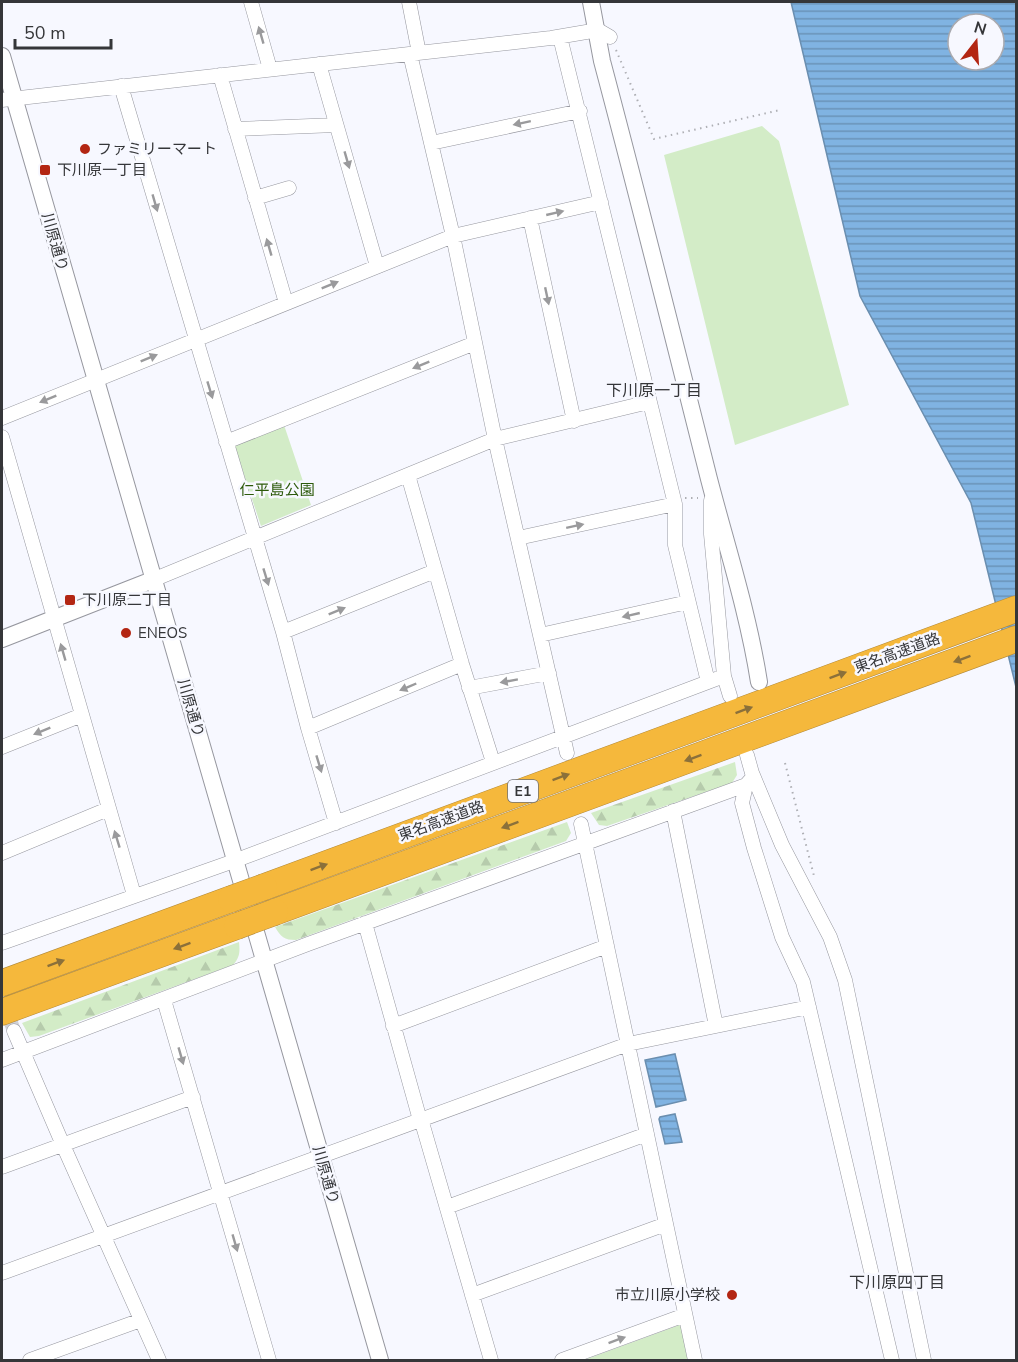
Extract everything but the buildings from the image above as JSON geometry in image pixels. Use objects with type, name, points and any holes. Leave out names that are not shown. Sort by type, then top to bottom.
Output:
[{"type":"highway","name":"東名高速道路","points":[[2,983],[1017,609]]},
{"type":"highway","name":"東名高速道路","points":[[8,1022],[237,926],[1017,639]]},
{"type":"street","points":[[251,2],[270,69]]},
{"type":"street","points":[[409,2],[414,53],[431,143],[453,236],[495,439],[567,753]]},
{"type":"street","points":[[591,2],[604,34],[602,61],[712,493],[740,586],[759,682]]},
{"type":"street","points":[[8,99],[604,34]]},
{"type":"street","points":[[560,37],[674,501],[675,545],[708,682]]},
{"type":"street","name":"川原通り","points":[[2,56],[8,99],[155,579],[234,861],[380,1360]]},
{"type":"street","points":[[319,64],[377,266]]},
{"type":"street","points":[[220,75],[286,303]]},
{"type":"street","points":[[121,86],[336,823]]},
{"type":"street","points":[[431,143],[580,111]]},
{"type":"street","points":[[235,129],[336,125]]},
{"type":"street","points":[[255,198],[289,188]]},
{"type":"street","points":[[2,418],[453,236],[601,202]]},
{"type":"street","points":[[530,218],[574,421]]},
{"type":"street","points":[[226,442],[476,343]]},
{"type":"street","points":[[2,639],[155,579],[495,439],[649,402]]},
{"type":"street","points":[[2,437],[134,895]]},
{"type":"street","points":[[408,475],[469,688],[493,762]]},
{"type":"street","points":[[712,493],[711,534],[724,676],[730,696]]},
{"type":"street","points":[[518,538],[674,501]]},
{"type":"street","points":[[282,632],[435,571]]},
{"type":"street","points":[[540,635],[688,602]]},
{"type":"street","points":[[308,728],[462,664]]},
{"type":"street","points":[[469,688],[549,673]]},
{"type":"street","points":[[2,943],[234,861],[724,676]]},
{"type":"street","points":[[2,747],[82,715]]},
{"type":"street","points":[[747,755],[749,781],[742,803],[782,937],[803,982],[892,1360]]},
{"type":"street","points":[[2,1060],[749,781]]},
{"type":"street","points":[[749,781],[830,937],[845,980],[924,1360]]},
{"type":"street","points":[[2,853],[108,809]]},
{"type":"street","points":[[673,811],[716,1026]]},
{"type":"street","points":[[582,824],[695,1360]]},
{"type":"street","points":[[365,923],[491,1360]]},
{"type":"street","points":[[393,1026],[607,946]]},
{"type":"street","points":[[164,999],[269,1360]]},
{"type":"street","points":[[2,1273],[628,1044],[809,1007]]},
{"type":"street","points":[[8,1022],[159,1360]]},
{"type":"street","points":[[2,1167],[193,1097]]},
{"type":"street","points":[[447,1207],[647,1134]]},
{"type":"street","points":[[472,1295],[666,1224]]},
{"type":"street","points":[[562,1360],[685,1316]]},
{"type":"street","points":[[30,1360],[141,1320]]},
{"type":"path","points":[[604,34],[654,139],[780,111]]},
{"type":"path","points":[[674,501],[712,493]]},
{"type":"path","points":[[785,763],[816,882]]},
{"type":"green space","points":[[762,126],[779,141],[849,405],[735,445],[664,155]]},
{"type":"green space","name":"仁平島公園","points":[[284,425],[311,505],[261,526],[234,445]]},
{"type":"green space","points":[[735,762],[737,775],[732,783],[607,826],[599,825],[591,813]]},
{"type":"green space","points":[[567,822],[571,833],[566,841],[296,940],[283,937],[275,927]]},
{"type":"green space","points":[[239,942],[239,954],[233,965],[39,1036],[30,1037],[22,1023]]},
{"type":"green space","points":[[682,1324],[690,1360],[584,1360]]},
{"type":"water","points":[[791,2],[1016,2],[1016,687],[971,503],[860,296]]},
{"type":"water","points":[[675,1054],[686,1100],[656,1107],[645,1060]]},
{"type":"water","points":[[675,1114],[682,1142],[665,1144],[659,1119]]},
{"type":"tunnel","points":[[2,997],[14,1031]]},
{"type":"place","name":"ファミリーマート","points":[[85,149]]},
{"type":"place","name":"下川原一丁目","points":[[45,170]]},
{"type":"place","name":"下川原二丁目","points":[[70,600]]},
{"type":"place","name":"ENEOS","points":[[126,633]]},
{"type":"place","name":"市立川原小学校","points":[[732,1295]]},
{"type":"district","name":"下川原一丁目","points":[[654,390]]},
{"type":"district","name":"下川原四丁目","points":[[897,1282]]}]
